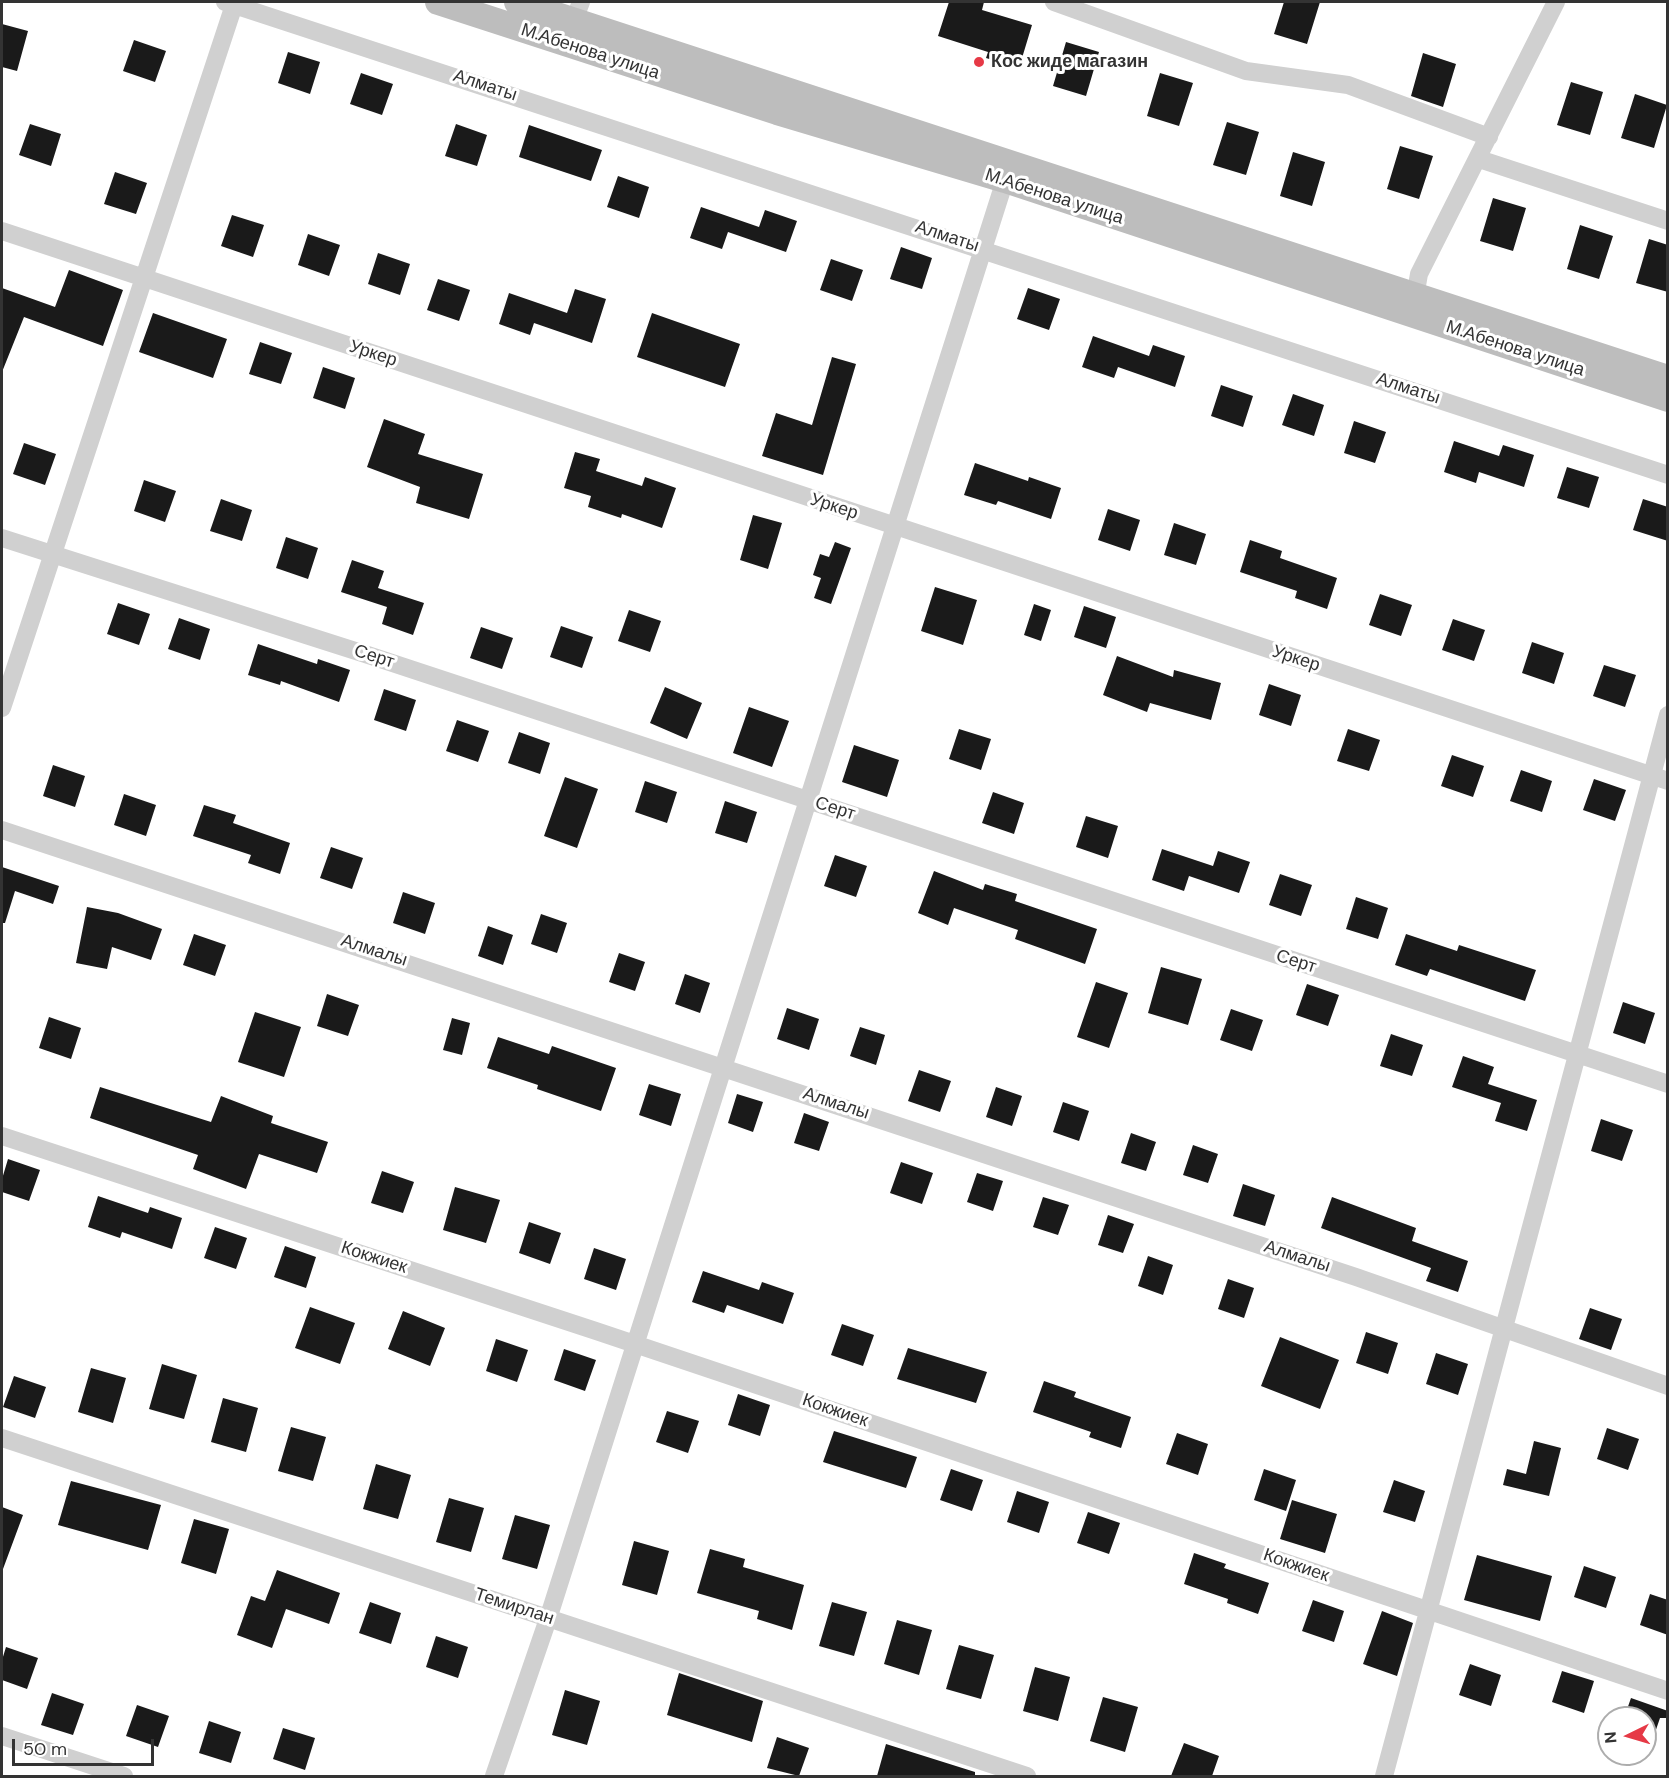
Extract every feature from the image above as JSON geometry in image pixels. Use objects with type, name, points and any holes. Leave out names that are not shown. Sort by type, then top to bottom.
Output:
[{"type":"main road","name":"М.Абенова улица","points":[[438,2],[777,112],[1005,180],[1668,399]]},
{"type":"main road","name":"М.Абенова улица","points":[[517,2],[577,11],[1415,297],[1668,378]]},
{"type":"street","points":[[2,708],[144,278],[231,2]]},
{"type":"street","name":"Алматы","points":[[231,2],[1668,475]]},
{"type":"street","points":[[1054,2],[1246,72],[1348,85],[1489,137]]},
{"type":"street","points":[[1415,297],[1419,274],[1479,159],[1556,2]]},
{"type":"street","points":[[1479,159],[1668,221]]},
{"type":"street","points":[[494,1776],[548,1619],[897,527],[1005,180]]},
{"type":"street","name":"Уркер","points":[[2,231],[1659,778]]},
{"type":"street","name":"Серт","points":[[2,538],[1668,1084]]},
{"type":"street","points":[[1384,1776],[1576,1054],[1659,778],[1668,715]]},
{"type":"street","name":"Алмалы","points":[[2,830],[1356,1277],[1668,1386]]},
{"type":"street","name":"Кокжиек","points":[[2,1136],[636,1344],[1668,1691]]},
{"type":"street","name":"Темирлан","points":[[2,1438],[1027,1776]]},
{"type":"street","points":[[2,1736],[124,1776]]},
{"type":"building","points":[[949,2],[984,2],[982,10],[1032,25],[1019,68],[986,58],[988,52],[938,36]]},
{"type":"building","points":[[1284,2],[1320,2],[1307,44],[1274,34]]},
{"type":"building","points":[[2,24],[28,31],[17,71],[2,67]]},
{"type":"building","points":[[134,40],[166,51],[155,82],[123,71]]},
{"type":"building","points":[[1066,42],[1099,52],[1086,96],[1053,86]]},
{"type":"building","points":[[288,52],[320,62],[310,94],[278,83]]},
{"type":"building","points":[[1423,53],[1456,64],[1443,107],[1411,96]]},
{"type":"building","points":[[361,73],[393,84],[382,115],[350,104]]},
{"type":"building","points":[[1160,73],[1193,83],[1179,126],[1147,116]]},
{"type":"building","points":[[1571,82],[1603,92],[1590,135],[1557,125]]},
{"type":"building","points":[[1635,94],[1667,105],[1654,148],[1621,138]]},
{"type":"building","points":[[1227,122],[1259,132],[1246,175],[1213,165]]},
{"type":"building","points":[[30,124],[61,134],[51,166],[19,155]]},
{"type":"building","points":[[456,124],[487,135],[477,166],[445,156]]},
{"type":"building","points":[[529,125],[602,150],[591,181],[519,157]]},
{"type":"building","points":[[1400,146],[1433,156],[1419,199],[1387,189]]},
{"type":"building","points":[[1293,152],[1325,162],[1312,206],[1280,196]]},
{"type":"building","points":[[115,172],[147,183],[136,214],[104,204]]},
{"type":"building","points":[[618,176],[649,187],[639,218],[607,207]]},
{"type":"building","points":[[1493,198],[1526,208],[1513,251],[1480,241]]},
{"type":"building","points":[[701,207],[759,227],[765,210],[797,221],[786,252],[728,232],[722,249],[690,238]]},
{"type":"building","points":[[232,215],[264,225],[253,257],[221,246]]},
{"type":"building","points":[[1580,225],[1613,236],[1599,279],[1567,269]]},
{"type":"building","points":[[308,234],[340,245],[329,276],[298,265]]},
{"type":"building","points":[[1649,239],[1668,245],[1668,292],[1636,283]]},
{"type":"building","points":[[901,247],[932,258],[922,289],[890,279]]},
{"type":"building","points":[[378,253],[410,264],[400,295],[368,284]]},
{"type":"building","points":[[831,259],[863,270],[852,301],[820,290]]},
{"type":"building","points":[[69,270],[123,290],[103,346],[24,317],[2,372],[2,288],[55,307]]},
{"type":"building","points":[[438,279],[470,290],[459,321],[427,310]]},
{"type":"building","points":[[1028,288],[1060,299],[1049,330],[1017,319]]},
{"type":"building","points":[[575,289],[606,299],[592,343],[534,323],[530,335],[499,324],[509,293],[567,313]]},
{"type":"building","points":[[153,313],[227,339],[213,378],[139,352]]},
{"type":"building","points":[[652,313],[740,344],[725,387],[637,357]]},
{"type":"building","points":[[1093,336],[1149,356],[1153,345],[1185,356],[1175,387],[1118,367],[1114,378],[1082,367]]},
{"type":"building","points":[[260,342],[292,353],[281,384],[249,374]]},
{"type":"building","points":[[832,357],[856,364],[823,475],[762,456],[776,413],[812,425]]},
{"type":"building","points":[[323,367],[355,378],[345,409],[313,398]]},
{"type":"building","points":[[1221,385],[1253,396],[1243,427],[1211,416]]},
{"type":"building","points":[[1293,394],[1324,405],[1314,436],[1282,425]]},
{"type":"building","points":[[384,419],[425,434],[418,454],[483,474],[469,519],[416,503],[420,487],[367,467]]},
{"type":"building","points":[[1354,421],[1386,432],[1375,463],[1344,453]]},
{"type":"building","points":[[1454,441],[1499,456],[1503,445],[1534,455],[1524,487],[1479,472],[1476,483],[1444,472]]},
{"type":"building","points":[[24,443],[56,454],[45,485],[13,474]]},
{"type":"building","points":[[575,452],[600,459],[596,471],[642,486],[645,477],[676,488],[662,528],[622,514],[621,518],[588,507],[591,496],[564,488]]},
{"type":"building","points":[[975,463],[1028,481],[1029,477],[1061,488],[1051,519],[998,501],[996,505],[964,495]]},
{"type":"building","points":[[1567,467],[1599,477],[1589,508],[1557,498]]},
{"type":"building","points":[[144,480],[176,491],[165,522],[134,511]]},
{"type":"building","points":[[221,499],[252,510],[242,541],[210,531]]},
{"type":"building","points":[[1643,499],[1668,507],[1668,541],[1633,530]]},
{"type":"building","points":[[1108,509],[1140,520],[1130,551],[1098,540]]},
{"type":"building","points":[[753,515],[782,523],[768,569],[740,560]]},
{"type":"building","points":[[1174,523],[1206,534],[1196,565],[1164,555]]},
{"type":"building","points":[[286,537],[318,548],[308,579],[276,568]]},
{"type":"building","points":[[1250,540],[1282,551],[1280,558],[1337,578],[1327,609],[1295,598],[1297,591],[1240,572]]},
{"type":"building","points":[[835,542],[851,548],[831,604],[814,598],[821,578],[813,575],[820,554],[829,557]]},
{"type":"building","points":[[352,560],[384,571],[378,588],[424,603],[413,635],[382,624],[387,607],[341,592]]},
{"type":"building","points":[[935,587],[977,600],[963,645],[921,631]]},
{"type":"building","points":[[1380,594],[1412,605],[1401,636],[1369,625]]},
{"type":"building","points":[[118,603],[150,614],[139,645],[107,634]]},
{"type":"building","points":[[1034,604],[1051,610],[1041,641],[1024,635]]},
{"type":"building","points":[[1084,606],[1116,617],[1106,648],[1074,637]]},
{"type":"building","points":[[629,610],[661,621],[650,652],[618,641]]},
{"type":"building","points":[[179,618],[210,629],[200,660],[168,649]]},
{"type":"building","points":[[1453,619],[1485,630],[1474,661],[1442,650]]},
{"type":"building","points":[[561,626],[593,637],[582,668],[550,657]]},
{"type":"building","points":[[481,627],[513,638],[502,669],[470,658]]},
{"type":"building","points":[[1532,642],[1564,653],[1554,684],[1522,673]]},
{"type":"building","points":[[258,644],[317,664],[318,659],[350,670],[339,702],[281,681],[280,685],[248,675]]},
{"type":"building","points":[[1117,656],[1173,677],[1174,670],[1221,683],[1211,720],[1150,703],[1147,712],[1103,695]]},
{"type":"building","points":[[1604,665],[1636,675],[1625,707],[1593,696]]},
{"type":"building","points":[[1269,684],[1301,695],[1291,726],[1259,715]]},
{"type":"building","points":[[665,687],[702,703],[687,739],[650,723]]},
{"type":"building","points":[[384,689],[416,700],[406,731],[374,720]]},
{"type":"building","points":[[749,707],[789,721],[772,767],[733,753]]},
{"type":"building","points":[[457,720],[489,731],[478,762],[446,751]]},
{"type":"building","points":[[959,729],[991,739],[981,770],[949,759]]},
{"type":"building","points":[[1348,729],[1380,740],[1369,771],[1337,761]]},
{"type":"building","points":[[519,732],[550,743],[540,774],[508,763]]},
{"type":"building","points":[[854,745],[899,760],[887,797],[842,782]]},
{"type":"building","points":[[1452,755],[1484,766],[1473,797],[1441,786]]},
{"type":"building","points":[[53,765],[85,776],[75,807],[43,796]]},
{"type":"building","points":[[1521,770],[1552,781],[1542,812],[1510,801]]},
{"type":"building","points":[[565,777],[598,789],[577,848],[544,836]]},
{"type":"building","points":[[1594,779],[1626,790],[1615,821],[1583,810]]},
{"type":"building","points":[[645,781],[677,792],[667,823],[635,812]]},
{"type":"building","points":[[993,792],[1024,803],[1014,834],[982,823]]},
{"type":"building","points":[[124,794],[156,805],[146,836],[114,825]]},
{"type":"building","points":[[725,801],[757,812],[747,843],[715,833]]},
{"type":"building","points":[[204,805],[236,815],[233,823],[290,843],[280,874],[248,863],[251,855],[193,836]]},
{"type":"building","points":[[1086,816],[1118,826],[1108,858],[1076,847]]},
{"type":"building","points":[[331,847],[363,858],[352,889],[320,878]]},
{"type":"building","points":[[1162,849],[1213,866],[1218,851],[1250,862],[1239,893],[1189,876],[1184,891],[1152,880]]},
{"type":"building","points":[[835,855],[867,866],[856,897],[824,886]]},
{"type":"building","points":[[2,867],[59,886],[53,904],[15,891],[5,923],[2,923]]},
{"type":"building","points":[[934,871],[983,890],[985,884],[1017,894],[1015,901],[1097,929],[1085,964],[1015,939],[1018,930],[954,908],[948,925],[918,913]]},
{"type":"building","points":[[1280,874],[1312,885],[1301,916],[1269,905]]},
{"type":"building","points":[[403,892],[435,903],[425,934],[393,923]]},
{"type":"building","points":[[1356,897],[1388,908],[1378,939],[1346,929]]},
{"type":"building","points":[[87,907],[118,913],[162,929],[151,960],[112,947],[107,969],[76,963]]},
{"type":"building","points":[[541,914],[567,923],[557,953],[531,944]]},
{"type":"building","points":[[488,926],[513,935],[503,965],[478,956]]},
{"type":"building","points":[[194,934],[226,945],[215,976],[183,965]]},
{"type":"building","points":[[1406,934],[1457,951],[1459,945],[1536,970],[1525,1001],[1430,969],[1427,976],[1395,965]]},
{"type":"building","points":[[619,953],[645,962],[635,991],[609,982]]},
{"type":"building","points":[[1161,967],[1202,979],[1188,1025],[1148,1013]]},
{"type":"building","points":[[685,974],[710,983],[700,1013],[675,1004]]},
{"type":"building","points":[[1096,982],[1128,993],[1109,1048],[1077,1037]]},
{"type":"building","points":[[1307,984],[1339,995],[1328,1026],[1296,1015]]},
{"type":"building","points":[[327,994],[359,1005],[348,1036],[317,1026]]},
{"type":"building","points":[[1623,1002],[1655,1013],[1645,1044],[1613,1033]]},
{"type":"building","points":[[787,1008],[819,1019],[809,1050],[777,1039]]},
{"type":"building","points":[[1231,1009],[1263,1020],[1252,1051],[1220,1040]]},
{"type":"building","points":[[255,1012],[301,1027],[284,1077],[238,1062]]},
{"type":"building","points":[[49,1017],[81,1028],[71,1059],[39,1048]]},
{"type":"building","points":[[452,1018],[470,1023],[462,1055],[443,1050]]},
{"type":"building","points":[[860,1027],[885,1035],[876,1065],[850,1056]]},
{"type":"building","points":[[1391,1034],[1423,1045],[1412,1076],[1380,1066]]},
{"type":"building","points":[[498,1037],[549,1054],[552,1046],[616,1068],[601,1111],[537,1089],[538,1085],[487,1068]]},
{"type":"building","points":[[1463,1056],[1494,1067],[1488,1084],[1537,1100],[1527,1131],[1495,1121],[1501,1103],[1452,1087]]},
{"type":"building","points":[[919,1070],[951,1081],[940,1112],[908,1101]]},
{"type":"building","points":[[649,1084],[681,1094],[671,1126],[639,1115]]},
{"type":"building","points":[[100,1087],[211,1122],[221,1096],[273,1116],[271,1123],[328,1142],[317,1173],[259,1154],[246,1189],[193,1169],[198,1155],[90,1118]]},
{"type":"building","points":[[996,1087],[1022,1096],[1012,1126],[986,1117]]},
{"type":"building","points":[[737,1094],[763,1102],[753,1132],[728,1123]]},
{"type":"building","points":[[1063,1102],[1089,1111],[1079,1141],[1053,1132]]},
{"type":"building","points":[[804,1113],[829,1122],[819,1151],[794,1143]]},
{"type":"building","points":[[1601,1119],[1633,1130],[1622,1161],[1591,1151]]},
{"type":"building","points":[[1131,1133],[1156,1142],[1146,1171],[1121,1163]]},
{"type":"building","points":[[1193,1145],[1218,1154],[1208,1183],[1183,1175]]},
{"type":"building","points":[[8,1159],[40,1170],[29,1201],[2,1192],[2,1179]]},
{"type":"building","points":[[901,1162],[933,1173],[922,1204],[890,1193]]},
{"type":"building","points":[[382,1171],[414,1182],[403,1213],[371,1203]]},
{"type":"building","points":[[977,1173],[1003,1181],[993,1211],[967,1202]]},
{"type":"building","points":[[1243,1184],[1275,1195],[1265,1226],[1233,1216]]},
{"type":"building","points":[[455,1187],[500,1200],[486,1243],[443,1230]]},
{"type":"building","points":[[98,1196],[148,1213],[150,1207],[182,1218],[172,1249],[122,1232],[120,1238],[88,1227]]},
{"type":"building","points":[[1043,1197],[1069,1205],[1058,1235],[1033,1227]]},
{"type":"building","points":[[1332,1197],[1416,1228],[1412,1241],[1468,1261],[1458,1292],[1426,1281],[1431,1268],[1321,1228]]},
{"type":"building","points":[[1108,1215],[1134,1224],[1123,1253],[1098,1245]]},
{"type":"building","points":[[529,1222],[561,1233],[550,1264],[519,1253]]},
{"type":"building","points":[[215,1227],[247,1238],[236,1269],[204,1258]]},
{"type":"building","points":[[285,1246],[316,1257],[306,1288],[274,1277]]},
{"type":"building","points":[[594,1248],[626,1259],[616,1290],[584,1279]]},
{"type":"building","points":[[1148,1256],[1173,1265],[1163,1295],[1138,1286]]},
{"type":"building","points":[[703,1271],[759,1290],[762,1282],[794,1293],[783,1324],[727,1305],[724,1313],[692,1302]]},
{"type":"building","points":[[1228,1279],[1254,1288],[1244,1318],[1218,1309]]},
{"type":"building","points":[[310,1307],[355,1323],[340,1364],[295,1348]]},
{"type":"building","points":[[1590,1308],[1622,1319],[1611,1350],[1579,1339]]},
{"type":"building","points":[[403,1311],[445,1328],[430,1366],[388,1349]]},
{"type":"building","points":[[842,1324],[874,1335],[863,1366],[831,1355]]},
{"type":"building","points":[[1366,1332],[1398,1343],[1388,1374],[1356,1363]]},
{"type":"building","points":[[1280,1337],[1339,1360],[1320,1409],[1261,1386]]},
{"type":"building","points":[[496,1339],[528,1350],[517,1382],[486,1371]]},
{"type":"building","points":[[908,1348],[987,1372],[976,1403],[897,1379]]},
{"type":"building","points":[[564,1349],[596,1360],[585,1391],[554,1380]]},
{"type":"building","points":[[1436,1353],[1468,1364],[1458,1395],[1426,1384]]},
{"type":"building","points":[[162,1364],[197,1375],[184,1419],[149,1409]]},
{"type":"building","points":[[91,1368],[126,1378],[113,1423],[78,1412]]},
{"type":"building","points":[[14,1376],[46,1387],[35,1418],[3,1407]]},
{"type":"building","points":[[1044,1381],[1076,1392],[1074,1397],[1131,1417],[1121,1448],[1089,1437],[1091,1432],[1033,1412]]},
{"type":"building","points":[[738,1394],[770,1405],[760,1436],[728,1425]]},
{"type":"building","points":[[223,1398],[258,1408],[246,1452],[211,1442]]},
{"type":"building","points":[[667,1411],[699,1421],[688,1453],[656,1442]]},
{"type":"building","points":[[291,1427],[326,1437],[313,1481],[278,1471]]},
{"type":"building","points":[[1607,1428],[1639,1439],[1628,1470],[1597,1459]]},
{"type":"building","points":[[834,1431],[917,1457],[906,1488],[823,1462]]},
{"type":"building","points":[[1177,1433],[1208,1444],[1198,1475],[1166,1464]]},
{"type":"building","points":[[1534,1441],[1561,1448],[1549,1496],[1503,1485],[1507,1469],[1526,1474]]},
{"type":"building","points":[[376,1464],[411,1475],[398,1519],[363,1509]]},
{"type":"building","points":[[951,1469],[983,1480],[972,1511],[940,1500]]},
{"type":"building","points":[[1264,1469],[1296,1480],[1286,1511],[1254,1500]]},
{"type":"building","points":[[1394,1480],[1425,1491],[1415,1522],[1383,1512]]},
{"type":"building","points":[[71,1481],[161,1505],[148,1550],[58,1525]]},
{"type":"building","points":[[1017,1491],[1049,1502],[1039,1533],[1007,1522]]},
{"type":"building","points":[[449,1498],[484,1508],[471,1552],[436,1542]]},
{"type":"building","points":[[1292,1500],[1337,1514],[1325,1553],[1280,1539]]},
{"type":"building","points":[[2,1507],[23,1515],[3,1569],[2,1569]]},
{"type":"building","points":[[1088,1512],[1120,1523],[1109,1554],[1077,1543]]},
{"type":"building","points":[[515,1515],[550,1525],[537,1569],[502,1559]]},
{"type":"building","points":[[194,1519],[229,1529],[216,1574],[181,1563]]},
{"type":"building","points":[[634,1541],[669,1551],[657,1595],[622,1585]]},
{"type":"building","points":[[710,1549],[745,1559],[743,1567],[804,1585],[792,1630],[757,1619],[759,1611],[697,1593]]},
{"type":"building","points":[[1194,1553],[1226,1564],[1224,1568],[1269,1583],[1258,1614],[1227,1603],[1228,1599],[1184,1584]]},
{"type":"building","points":[[1477,1555],[1552,1576],[1540,1621],[1464,1600]]},
{"type":"building","points":[[1584,1566],[1616,1577],[1606,1608],[1574,1597]]},
{"type":"building","points":[[277,1570],[340,1593],[329,1624],[286,1609],[272,1648],[237,1635],[251,1596],[265,1601]]},
{"type":"building","points":[[1650,1594],[1668,1600],[1668,1635],[1640,1625]]},
{"type":"building","points":[[1313,1600],[1344,1611],[1334,1642],[1302,1631]]},
{"type":"building","points":[[370,1602],[401,1613],[391,1644],[359,1633]]},
{"type":"building","points":[[832,1602],[867,1612],[854,1656],[819,1646]]},
{"type":"building","points":[[1382,1611],[1413,1623],[1397,1676],[1363,1664]]},
{"type":"building","points":[[897,1620],[932,1630],[919,1675],[884,1664]]},
{"type":"building","points":[[436,1636],[468,1647],[458,1678],[426,1667]]},
{"type":"building","points":[[959,1645],[994,1655],[981,1699],[946,1689]]},
{"type":"building","points":[[6,1647],[38,1658],[27,1689],[2,1680],[2,1660]]},
{"type":"building","points":[[1470,1664],[1501,1675],[1491,1706],[1459,1695]]},
{"type":"building","points":[[1035,1667],[1070,1677],[1058,1721],[1023,1711]]},
{"type":"building","points":[[1562,1671],[1594,1681],[1584,1713],[1552,1702]]},
{"type":"building","points":[[679,1673],[763,1701],[752,1742],[667,1715]]},
{"type":"building","points":[[565,1690],[600,1701],[587,1745],[552,1735]]},
{"type":"building","points":[[52,1693],[84,1704],[73,1735],[41,1725]]},
{"type":"building","points":[[1103,1697],[1138,1707],[1125,1752],[1090,1741]]},
{"type":"building","points":[[1631,1698],[1654,1706],[1628,1706]]},
{"type":"building","points":[[137,1705],[169,1716],[158,1747],[126,1736]]},
{"type":"building","points":[[1657,1707],[1668,1711],[1668,1718],[1660,1718],[1657,1727]]},
{"type":"building","points":[[209,1721],[241,1732],[231,1763],[199,1753]]},
{"type":"building","points":[[283,1728],[315,1738],[305,1770],[273,1759]]},
{"type":"building","points":[[777,1737],[809,1748],[799,1776],[767,1768]]},
{"type":"building","points":[[1184,1743],[1219,1756],[1212,1776],[1171,1776]]},
{"type":"building","points":[[886,1744],[975,1772],[975,1776],[877,1776]]},
{"type":"place","name":"Кос жиде магазин","points":[[979,62]]}]
